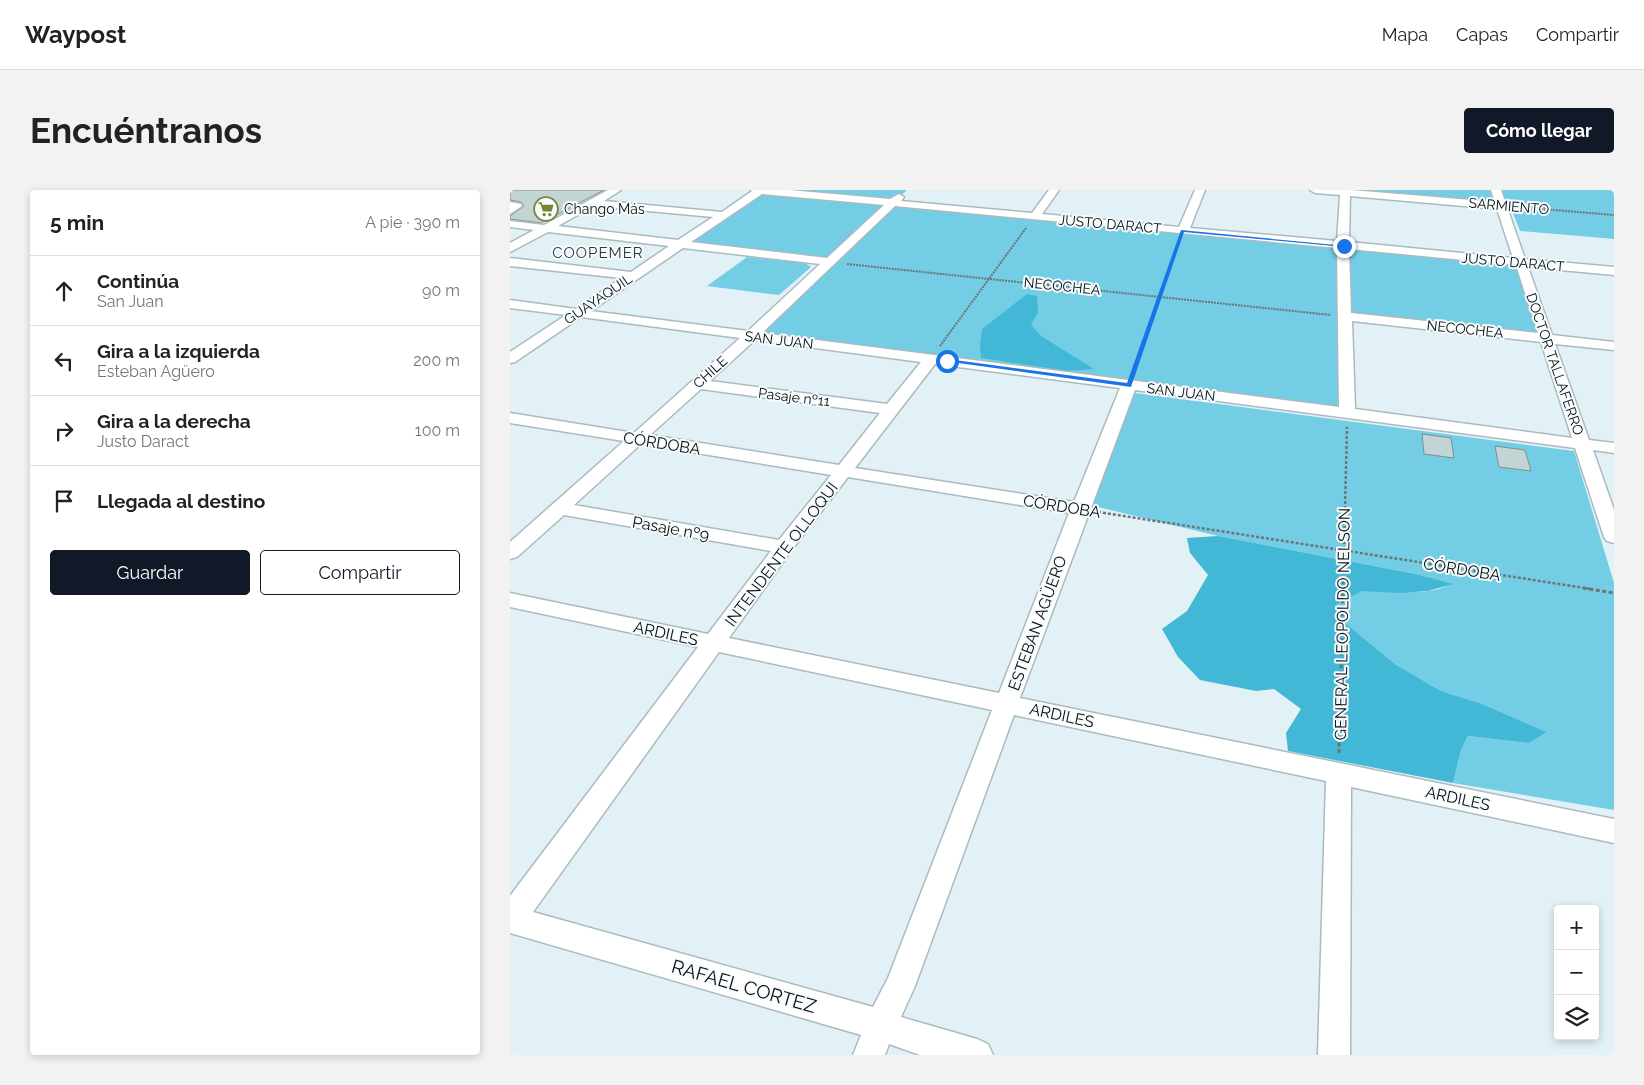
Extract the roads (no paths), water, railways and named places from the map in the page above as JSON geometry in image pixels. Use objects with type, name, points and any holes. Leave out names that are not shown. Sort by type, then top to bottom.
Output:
[{"type":"street","points":[[510,248],[616,190]]},
{"type":"street","name":"JUSTO DARACT","points":[[756,190],[1614,272]]},
{"type":"street","name":"GUAYAQUIL","points":[[510,359],[760,190]]},
{"type":"street","name":"CHILE","points":[[510,553],[750,336],[907,190]]},
{"type":"street","points":[[1034,217],[1054,190]]},
{"type":"street","points":[[1183,231],[1200,190]]},
{"type":"street","name":"SARMIENTO","points":[[1315,190],[1501,206]]},
{"type":"street","name":"DOCTOR TALLAFERRO","points":[[1496,190],[1614,537]]},
{"type":"street","points":[[1345,192],[1347,414]]},
{"type":"street","points":[[593,203],[723,215]]},
{"type":"street","points":[[510,205],[517,206],[510,211]]},
{"type":"street","points":[[510,224],[830,262]]},
{"type":"street","points":[[510,262],[632,276]]},
{"type":"street","name":"SAN JUAN","points":[[510,304],[1614,448]]},
{"type":"street","name":"NECOCHEA","points":[[1346,316],[1614,346]]},
{"type":"street","name":"INTENDENTE OLLOQUI","points":[[510,919],[784,547],[931,359]]},
{"type":"street","name":"Pasaje nº11","points":[[696,384],[892,410]]},
{"type":"street","name":"ESTEBAN AGÜERO","points":[[869,1055],[900,986],[1080,509],[1129,385]]},
{"type":"street","name":"CÓRDOBA","points":[[510,418],[1080,509]]},
{"type":"street","name":"Pasaje nº9","points":[[558,508],[784,547]]},
{"type":"street","name":"ARDILES","points":[[510,600],[1614,831]]},
{"type":"street","points":[[1334,1055],[1339,774]]},
{"type":"street","name":"RAFAEL CORTEZ","points":[[510,919],[881,1025],[906,1035],[977,1055]]},
{"type":"place","name":"Chango Más","points":[[546,209]]},
{"type":"district","name":"COOPEMER","points":[[598,253]]}]
